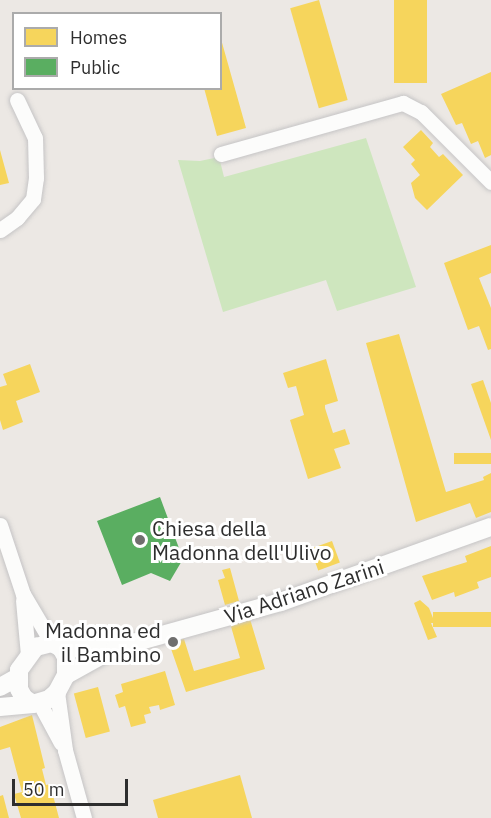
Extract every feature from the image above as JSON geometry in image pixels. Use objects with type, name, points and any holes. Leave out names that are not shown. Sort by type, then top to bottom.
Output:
[{"type":"street","points":[[0,230],[17,218],[33,199],[36,178],[34,138],[17,100]]},
{"type":"street","points":[[221,154],[403,103],[421,112],[491,182]]},
{"type":"street","points":[[0,525],[23,594],[28,655]]},
{"type":"street","name":"Via Adriano Zarini","points":[[115,648],[281,602],[491,527]]},
{"type":"street","points":[[0,707],[36,704],[57,692],[66,675],[66,657],[56,646],[23,594]]},
{"type":"street","points":[[65,750],[36,704],[24,698],[19,689],[18,677],[28,655],[36,647],[115,648]]},
{"type":"street","points":[[66,675],[115,648]]},
{"type":"street","points":[[0,687],[18,677]]},
{"type":"street","points":[[57,692],[65,750],[84,818]]},
{"type":"green space","points":[[366,138],[416,287],[337,311],[326,280],[223,312],[178,160],[200,161],[219,157],[224,177]]},
{"type":"building: Homes","points":[[319,0],[348,100],[319,108],[290,8]]},
{"type":"building: Homes","points":[[394,0],[427,0],[427,83],[394,83]]},
{"type":"building: Homes","points":[[222,43],[246,128],[217,136],[205,90],[222,90]]},
{"type":"building: Homes","points":[[491,72],[491,155],[485,158],[478,141],[471,144],[462,123],[456,125],[441,94]]},
{"type":"building: Homes","points":[[421,130],[433,143],[430,147],[439,157],[443,154],[463,175],[427,210],[415,198],[411,183],[420,175],[411,164],[415,160],[403,147]]},
{"type":"building: Homes","points":[[0,150],[9,183],[0,185]]},
{"type":"building: Homes","points":[[491,245],[491,273],[479,278],[491,308],[491,349],[488,350],[479,326],[468,330],[444,263]]},
{"type":"building: Homes","points":[[399,334],[446,492],[484,480],[483,477],[491,473],[491,512],[476,518],[470,503],[416,522],[366,343]]},
{"type":"building: Homes","points":[[326,359],[338,401],[325,405],[325,408],[333,433],[345,429],[350,444],[334,449],[341,468],[308,479],[290,420],[304,415],[296,386],[288,388],[283,373]]},
{"type":"building: Homes","points":[[30,364],[40,392],[16,401],[23,422],[3,430],[0,420],[0,387],[7,385],[3,374]]},
{"type":"building: Homes","points":[[483,380],[491,403],[491,440],[471,384]]},
{"type":"building: Homes","points":[[454,453],[491,453],[491,464],[454,464]]},
{"type":"building: Homes","points":[[332,541],[340,563],[318,570],[310,549]]},
{"type":"building: Homes","points":[[491,546],[491,577],[477,582],[479,588],[455,597],[454,592],[432,600],[422,576],[467,562],[465,556]]},
{"type":"building: Homes","points":[[230,568],[239,601],[225,605],[218,580],[225,578],[222,570]]},
{"type":"building: Homes","points":[[420,600],[429,608],[435,623],[431,623],[437,637],[428,640],[414,603]]},
{"type":"building: Homes","points":[[433,612],[491,612],[491,627],[433,627]]},
{"type":"building: Homes","points":[[250,619],[265,669],[186,692],[169,643],[184,639],[194,671],[240,658],[230,623]]},
{"type":"building: Homes","points":[[165,671],[175,705],[160,710],[159,705],[149,707],[151,713],[144,715],[146,723],[131,727],[125,706],[119,708],[115,695],[123,692],[121,684]]},
{"type":"building: Homes","points":[[98,687],[110,731],[86,738],[74,693]]},
{"type":"building: Homes","points":[[32,715],[45,768],[42,769],[46,785],[50,784],[59,818],[21,818],[14,794],[22,792],[10,747],[0,750],[0,727]]},
{"type":"building: Homes","points":[[240,775],[252,818],[158,818],[153,800]]},
{"type":"building: Homes","points":[[3,795],[9,818],[0,818],[0,796]]},
{"type":"building: Public","name":"Chiesa della Madonna dell'Ulivo","points":[[160,497],[183,559],[170,581],[151,573],[122,585],[97,521]]},
{"type":"place","name":"Chiesa della Madonna dell'Ulivo","points":[[140,540]]},
{"type":"place","name":"Madonna ed il Bambino","points":[[173,642]]}]
